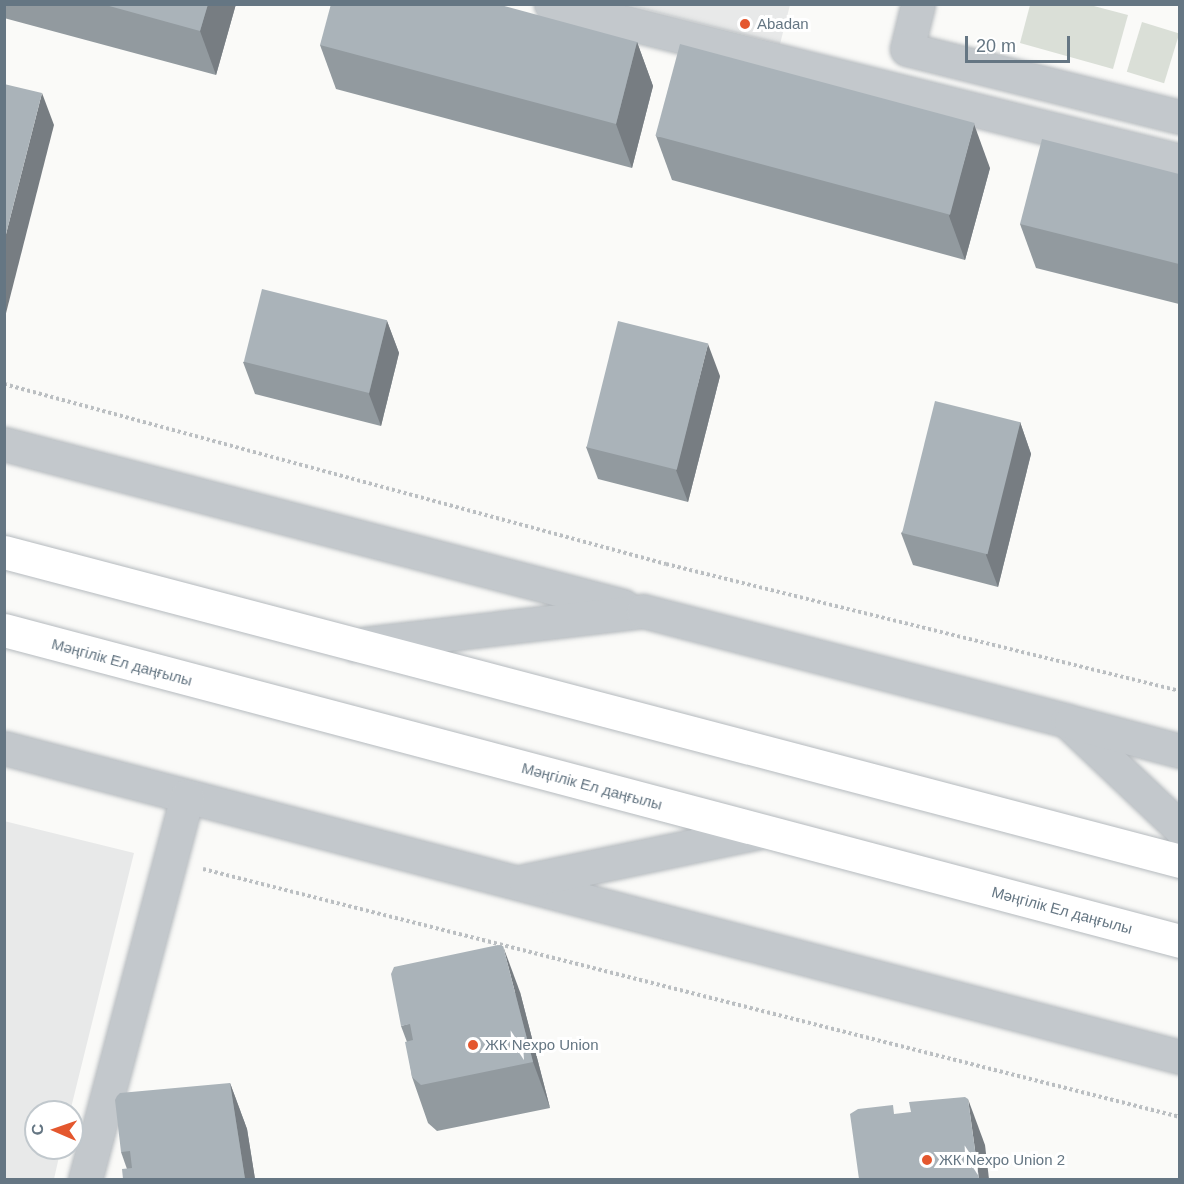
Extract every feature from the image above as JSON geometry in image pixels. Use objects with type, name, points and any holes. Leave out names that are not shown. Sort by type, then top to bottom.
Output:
[{"type":"main road","points":[[4,552],[1179,861]]},
{"type":"main road","name":"Мәңгілік Ел даңғылы","points":[[4,630],[1179,941]]},
{"type":"main road","points":[[958,882],[1179,964]]},
{"type":"lane","points":[[550,4],[1179,161]]},
{"type":"lane","points":[[918,4],[907,49],[1179,117]]},
{"type":"lane","points":[[4,444],[1179,751]]},
{"type":"lane","points":[[355,645],[642,611]]},
{"type":"lane","points":[[1067,722],[1179,828]]},
{"type":"lane","points":[[4,730],[16,751],[1179,1057]]},
{"type":"lane","points":[[85,1179],[187,796]]},
{"type":"lane","points":[[517,883],[764,831]]},
{"type":"path","points":[[4,384],[666,564],[1179,691]]},
{"type":"path","points":[[170,860],[1179,1117]]},
{"type":"shaded area","name":"Abadan","points":[[629,5],[790,5],[780,44]]},
{"type":"shaded area","points":[[1030,5],[1090,5],[1128,15],[1113,69],[1020,43]]},
{"type":"shaded area","points":[[1142,22],[1179,33],[1164,83],[1127,72]]},
{"type":"shaded area","points":[[4,821],[134,853],[73,1100],[24,1100],[24,1160],[58,1160],[54,1179],[5,1179]]},
{"type":"building","points":[[102,4],[208,4],[200,31]]},
{"type":"building","points":[[331,4],[497,4],[637,42],[616,124],[320,45]]},
{"type":"building","points":[[680,44],[975,123],[950,215],[655,136]]},
{"type":"building","points":[[4,84],[42,93],[4,242]]},
{"type":"building","points":[[1042,139],[1179,174],[1179,264],[1020,224]]},
{"type":"building","points":[[262,289],[387,320],[369,393],[244,362]]},
{"type":"building","points":[[618,321],[708,343],[677,470],[587,447]]},
{"type":"building","points":[[935,401],[1020,422],[987,554],[902,533]]},
{"type":"building","points":[[498,945],[503,946],[533,1062],[421,1085],[412,1077],[405,1042],[413,1040],[410,1024],[401,1026],[391,974],[394,967]]},
{"type":"building","points":[[230,1083],[245,1179],[123,1179],[122,1169],[132,1168],[130,1151],[121,1152],[115,1100],[120,1093]]},
{"type":"building","points":[[965,1097],[968,1099],[979,1179],[859,1179],[850,1114],[858,1109],[893,1105],[894,1114],[911,1112],[909,1102]]},
{"type":"place","name":"Abadan","points":[[745,24]]},
{"type":"place","name":"ЖК Nexpo Union","points":[[473,1045]]},
{"type":"place","name":"ЖК Nexpo Union 2","points":[[927,1160]]}]
